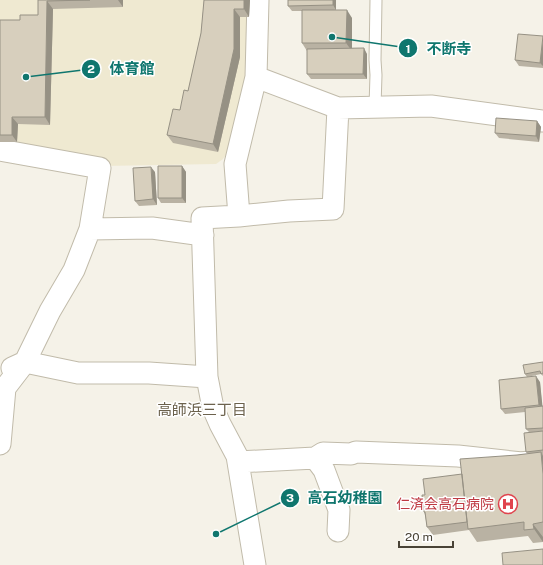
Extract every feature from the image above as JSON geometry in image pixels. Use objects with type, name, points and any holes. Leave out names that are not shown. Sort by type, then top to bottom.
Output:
[{"type":"street","points":[[239,216],[235,164],[256,77],[258,0]]},
{"type":"street","points":[[256,77],[338,108],[431,106],[543,122]]},
{"type":"street","points":[[256,565],[237,456],[213,408],[207,377],[202,218],[333,209],[338,108]]},
{"type":"street","points":[[0,150],[100,168],[90,229],[74,270],[50,311],[25,362],[6,388],[0,444]]},
{"type":"street","points":[[90,229],[152,228],[203,235]]},
{"type":"street","points":[[0,374],[25,362],[78,373],[149,373],[207,377]]},
{"type":"street","points":[[238,462],[315,458],[323,453],[351,454],[356,452],[458,456],[522,463],[543,460]]},
{"type":"street","points":[[315,458],[324,470],[339,510],[338,531]]},
{"type":"lane","points":[[376,0],[376,106]]},
{"type":"shaded area","points":[[0,0],[253,0],[251,50],[241,102],[228,152],[223,159],[216,164],[103,166],[0,145]]},
{"type":"building","points":[[38,0],[90,0],[47,1],[45,117],[12,117],[12,135],[0,135],[0,20],[20,20],[20,15],[38,15]]},
{"type":"building","points":[[204,0],[244,0],[244,9],[234,9],[234,49],[213,144],[167,135],[173,109],[180,110],[184,90],[188,91],[201,33]]},
{"type":"building","points":[[288,0],[333,0],[333,5],[288,6]]},
{"type":"building","points":[[302,10],[347,10],[346,43],[302,43]]},
{"type":"building","points":[[518,34],[543,36],[540,63],[515,60]]},
{"type":"building","points":[[364,48],[363,74],[307,74],[307,49]]},
{"type":"building","points":[[496,118],[537,121],[536,136],[495,133]]},
{"type":"building","points":[[158,166],[182,166],[182,198],[158,198]]},
{"type":"building","points":[[151,167],[153,199],[135,201],[133,168]]},
{"type":"building","points":[[543,362],[543,373],[541,374],[540,371],[525,374],[523,365]]},
{"type":"building","points":[[536,376],[539,405],[501,409],[499,380]]},
{"type":"building","points":[[543,406],[543,428],[526,429],[525,408]]},
{"type":"building","points":[[543,431],[543,450],[526,452],[524,433]]},
{"type":"building","name":"仁済会高石病院","points":[[541,452],[543,474],[543,522],[533,524],[534,529],[524,530],[524,522],[468,529],[460,459]]},
{"type":"building","points":[[462,474],[467,522],[427,527],[422,495],[425,495],[423,479]]},
{"type":"building","points":[[543,549],[543,565],[503,565],[502,553]]},
{"type":"place","name":"不断寺","points":[[332,37]]},
{"type":"place","name":"体育館","points":[[26,77]]},
{"type":"place","name":"仁済会高石病院","points":[[508,504]]},
{"type":"place","name":"高石幼稚園","points":[[216,534]]},
{"type":"district","name":"高師浜三丁目","points":[[202,409]]}]
